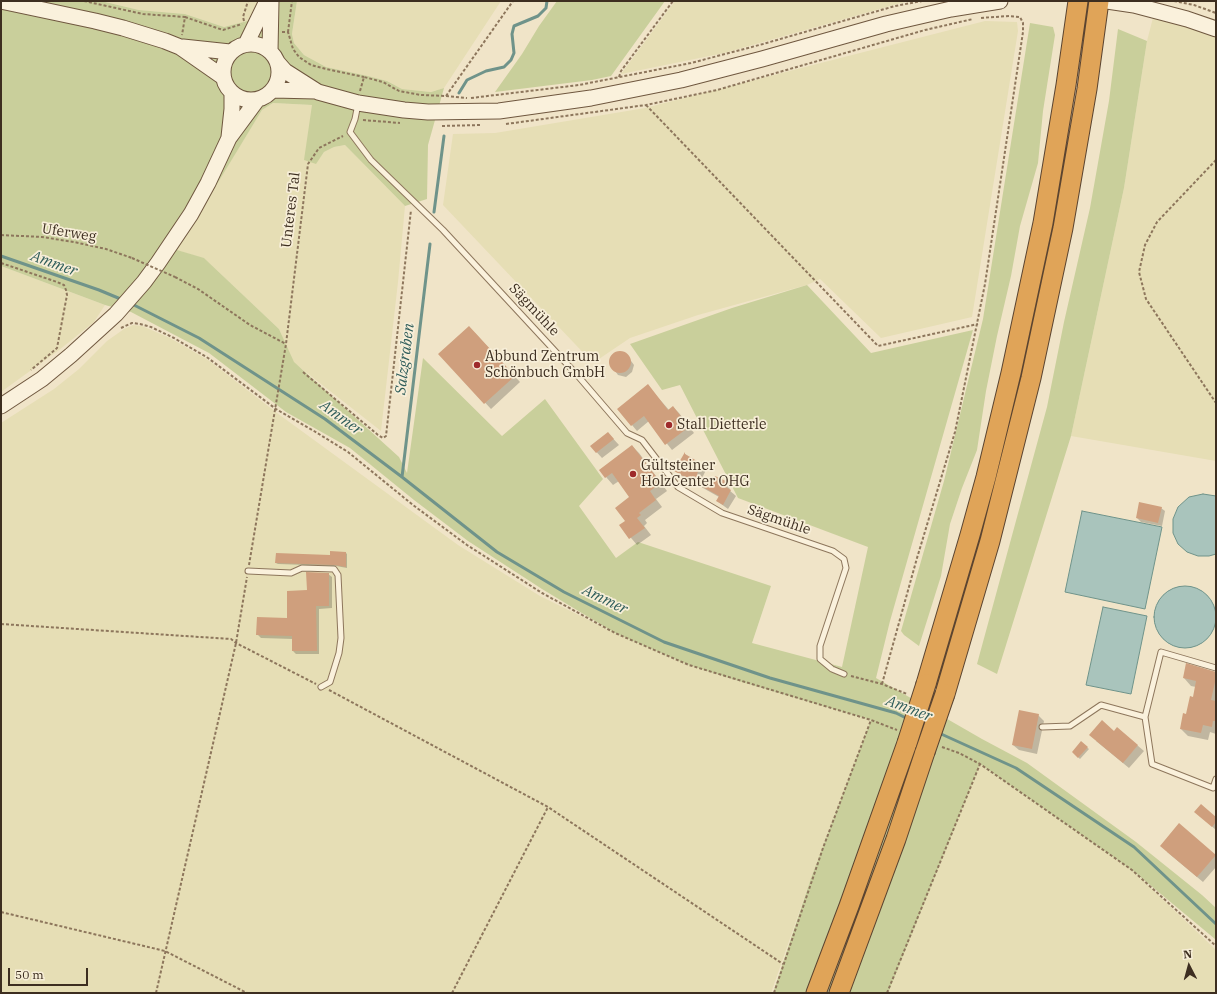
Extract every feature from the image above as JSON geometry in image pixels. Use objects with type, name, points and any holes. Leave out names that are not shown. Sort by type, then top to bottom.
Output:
[{"type":"highway","points":[[816,993],[852,898],[903,737],[926,684],[972,528],[1011,373],[1042,224],[1066,85],[1078,1]]},
{"type":"highway","points":[[839,993],[931,748],[945,694],[990,541],[1031,378],[1048,300],[1086,97],[1099,1]]},
{"type":"street","points":[[1,1],[109,24],[180,47],[230,52]]},
{"type":"street","points":[[246,44],[267,1]]},
{"type":"street","points":[[180,47],[223,77],[232,93],[241,98],[251,100],[257,100],[266,96],[273,90],[279,78],[279,69],[274,57],[271,1]]},
{"type":"street","points":[[273,90],[318,92],[358,103],[404,110],[428,112],[499,111],[644,88],[681,80],[899,21],[951,9],[1000,1]]},
{"type":"street","points":[[1107,1],[1141,6],[1186,19],[1216,30]]},
{"type":"street","points":[[223,77],[225,62],[230,52],[246,44],[256,44],[274,57],[291,75],[318,92]]},
{"type":"street","points":[[229,138],[232,115],[232,93]]},
{"type":"street","points":[[1,406],[56,368],[86,342],[116,314],[144,282],[158,264],[191,214],[215,170],[229,138],[257,100]]},
{"type":"lane","points":[[350,132],[356,119],[358,103]]},
{"type":"lane","name":"Sägmühle","points":[[350,132],[371,160],[443,230],[578,376],[627,433],[642,440],[678,487],[722,513],[833,552],[844,559],[846,568],[820,646],[820,659],[832,669],[844,674]]},
{"type":"lane","points":[[248,570],[290,573],[302,568],[334,569],[338,575],[341,638],[339,653],[330,682],[321,686]]},
{"type":"lane","points":[[1216,668],[1161,652],[1145,717],[1152,764],[1213,788],[1216,779]]},
{"type":"lane","points":[[1042,727],[1070,726],[1101,705],[1145,717]]},
{"type":"path","points":[[84,1],[143,14],[185,17],[180,47]]},
{"type":"path","points":[[245,10],[248,1]]},
{"type":"path","points":[[288,32],[292,1]]},
{"type":"path","points":[[446,96],[513,1]]},
{"type":"path","points":[[619,77],[620,71],[673,1]]},
{"type":"path","points":[[358,103],[364,77],[383,82],[399,91],[421,95],[469,98],[579,85],[698,61],[895,6],[922,1]]},
{"type":"path","points":[[1174,1],[1194,5],[1216,13]]},
{"type":"path","points":[[844,674],[882,684],[917,558],[955,432],[978,324],[1009,132],[1023,23],[1020,17],[1009,16],[976,18],[956,23]]},
{"type":"path","points":[[646,105],[878,346],[978,324]]},
{"type":"path","name":"Unteres Tal","points":[[156,993],[236,643],[286,344],[308,164],[319,148],[350,132]]},
{"type":"path","points":[[1216,160],[1157,222],[1145,245],[1139,272],[1146,299],[1216,403]]},
{"type":"path","points":[[303,372],[378,435],[383,438],[386,436],[412,200]]},
{"type":"path","name":"Uferweg","points":[[1,236],[42,237],[74,242],[106,249],[132,258],[198,289],[250,325],[286,344]]},
{"type":"path","points":[[1,263],[57,282],[64,286],[66,290],[67,295],[57,348],[26,373]]},
{"type":"path","points":[[116,331],[132,323],[140,324],[174,338],[208,358],[276,409],[314,430],[348,452],[413,505],[466,545],[542,593],[615,633],[689,665],[871,720],[903,737]]},
{"type":"path","points":[[1,624],[231,639],[548,807],[783,964]]},
{"type":"path","points":[[774,993],[823,848],[871,720]]},
{"type":"path","points":[[931,748],[959,753],[980,764],[1132,870],[1216,946]]},
{"type":"path","points":[[887,993],[980,764]]},
{"type":"path","points":[[452,993],[548,807]]},
{"type":"path","points":[[1,912],[165,951],[248,993]]},
{"type":"shaded area","points":[[101,1],[259,1],[251,20],[224,27],[185,14],[139,10]]},
{"type":"shaded area","points":[[297,1],[501,1],[444,88],[431,92],[402,89],[387,81],[326,67],[304,55],[294,43],[292,34]]},
{"type":"shaded area","points":[[675,1],[908,1],[724,53],[621,74]]},
{"type":"shaded area","points":[[1155,10],[1216,29],[1216,461],[1071,436],[1124,188],[1147,41]]},
{"type":"shaded area","points":[[985,21],[1017,22],[1018,31],[972,317],[881,338],[820,279],[807,285],[698,315],[630,338],[593,363],[443,205],[453,134],[495,133],[645,108]]},
{"type":"shaded area","points":[[273,103],[312,105],[316,163],[324,152],[334,147],[345,145],[405,206],[381,431],[293,362],[279,329],[205,259],[176,250],[262,110]]},
{"type":"shaded area","points":[[1,266],[105,305],[94,322],[59,350],[1,392]]},
{"type":"shaded area","points":[[133,325],[142,326],[170,338],[208,360],[277,413],[458,545],[540,596],[615,633],[689,665],[871,720],[811,878],[771,993],[1,993],[1,423],[54,389],[79,369],[107,341],[124,329]]},
{"type":"shaded area","points":[[980,764],[1132,870],[1216,950],[1216,993],[885,993]]},
{"type":"green space","points":[[1,1],[101,1],[139,10],[185,14],[224,27],[251,20],[259,1],[297,1],[292,34],[294,43],[304,55],[326,67],[387,81],[402,89],[431,92],[444,88],[428,145],[427,199],[405,206],[345,145],[334,147],[324,152],[316,164],[304,160],[312,105],[273,103],[262,110],[177,250],[204,258],[279,329],[294,362],[399,457],[407,473],[423,358],[502,436],[545,399],[603,479],[579,506],[616,558],[638,542],[771,586],[752,643],[842,667],[868,547],[738,498],[680,385],[662,390],[630,344],[732,308],[807,285],[871,353],[973,330],[890,621],[876,678],[1027,763],[1136,842],[1216,908],[1215,939],[1132,870],[980,764],[888,993],[773,993],[811,878],[871,720],[689,665],[615,633],[542,589],[468,541],[414,500],[350,448],[286,412],[209,353],[131,312],[105,305],[1,266]]},
{"type":"green space","points":[[557,1],[665,1],[611,76],[592,80],[495,92],[522,54],[539,26]]},
{"type":"green space","points":[[1030,23],[1053,27],[1055,35],[1043,111],[1038,163],[1020,226],[1011,276],[986,391],[977,450],[950,524],[941,576],[919,646],[901,631],[944,481],[983,319]]},
{"type":"green space","points":[[1118,29],[1147,41],[1124,188],[1071,436],[997,674],[977,664],[1047,407],[1064,322],[1090,208],[1109,101]]},
{"type":"water","points":[[1203,494],[1216,496],[1216,554],[1209,556],[1198,556],[1187,552],[1178,544],[1173,533],[1173,519],[1178,507],[1189,497]]},
{"type":"water","points":[[1082,511],[1162,527],[1145,609],[1065,592]]},
{"type":"water","points":[[1185,586],[1202,591],[1207,595],[1211,600],[1216,617],[1211,634],[1207,639],[1202,643],[1185,648],[1168,643],[1163,639],[1159,634],[1154,617],[1159,600],[1163,595],[1168,591]]},
{"type":"water","points":[[1103,607],[1147,616],[1131,694],[1086,685]]},
{"type":"building","name":"Abbund Zentrum Schönbuch GmbH","points":[[469,326],[515,376],[484,404],[438,354]]},
{"type":"building","points":[[620,351],[628,354],[631,362],[628,370],[620,373],[612,370],[609,362],[612,354]]},
{"type":"building","points":[[648,384],[668,410],[673,406],[689,427],[665,445],[644,416],[631,426],[617,409]]},
{"type":"building","points":[[608,432],[614,439],[596,453],[590,446]]},
{"type":"building","name":"Gültsteiner HolzCenter OHG","points":[[632,445],[661,483],[650,491],[656,500],[639,513],[641,515],[637,518],[645,528],[629,539],[619,525],[625,521],[615,508],[629,497],[612,473],[605,478],[599,470]]},
{"type":"building","points":[[685,452],[685,454],[702,464],[697,474],[712,482],[715,476],[726,481],[724,486],[731,490],[723,505],[716,501],[719,496],[674,471]]},
{"type":"building","points":[[1139,502],[1162,507],[1158,523],[1136,518]]},
{"type":"building","points":[[330,551],[346,552],[346,567],[334,565],[275,563],[276,553],[330,555]]},
{"type":"building","points":[[306,572],[329,573],[329,606],[316,606],[317,651],[292,651],[292,636],[256,635],[257,617],[287,618],[287,591],[307,590]]},
{"type":"building","points":[[1186,663],[1216,672],[1211,700],[1216,701],[1216,721],[1213,721],[1212,727],[1203,725],[1201,733],[1180,729],[1183,713],[1186,714],[1190,696],[1193,697],[1196,681],[1183,678]]},
{"type":"building","points":[[1019,710],[1039,714],[1032,749],[1012,745]]},
{"type":"building","points":[[1102,720],[1114,731],[1117,727],[1138,745],[1123,763],[1089,735]]},
{"type":"building","points":[[1081,741],[1088,747],[1078,758],[1072,752]]},
{"type":"building","points":[[1201,804],[1216,817],[1216,822],[1212,827],[1194,812]]},
{"type":"building","points":[[1179,823],[1216,855],[1197,877],[1160,846]]},
{"type":"waterway","name":"Salzgraben","points":[[459,93],[467,80],[486,71],[504,67],[511,60],[514,53],[512,34],[514,26],[538,16],[546,8],[547,1]]},
{"type":"waterway","name":"Salzgraben","points":[[434,212],[444,136]]},
{"type":"waterway","name":"Salzgraben","points":[[402,477],[430,244]]},
{"type":"waterway","name":"Ammer","points":[[1,256],[99,290],[123,300]]},
{"type":"waterway","name":"Ammer","points":[[130,303],[199,338],[325,419],[402,477],[497,552],[564,592],[664,642],[770,678],[896,713],[908,719]]},
{"type":"waterway","name":"Ammer","points":[[939,733],[1016,768],[1134,847],[1216,924]]},
{"type":"place","name":"Abbund Zentrum Schönbuch GmbH","points":[[477,365]]},
{"type":"place","name":"Stall Dietterle","points":[[669,425]]},
{"type":"place","name":"Gültsteiner HolzCenter OHG","points":[[633,474]]}]
